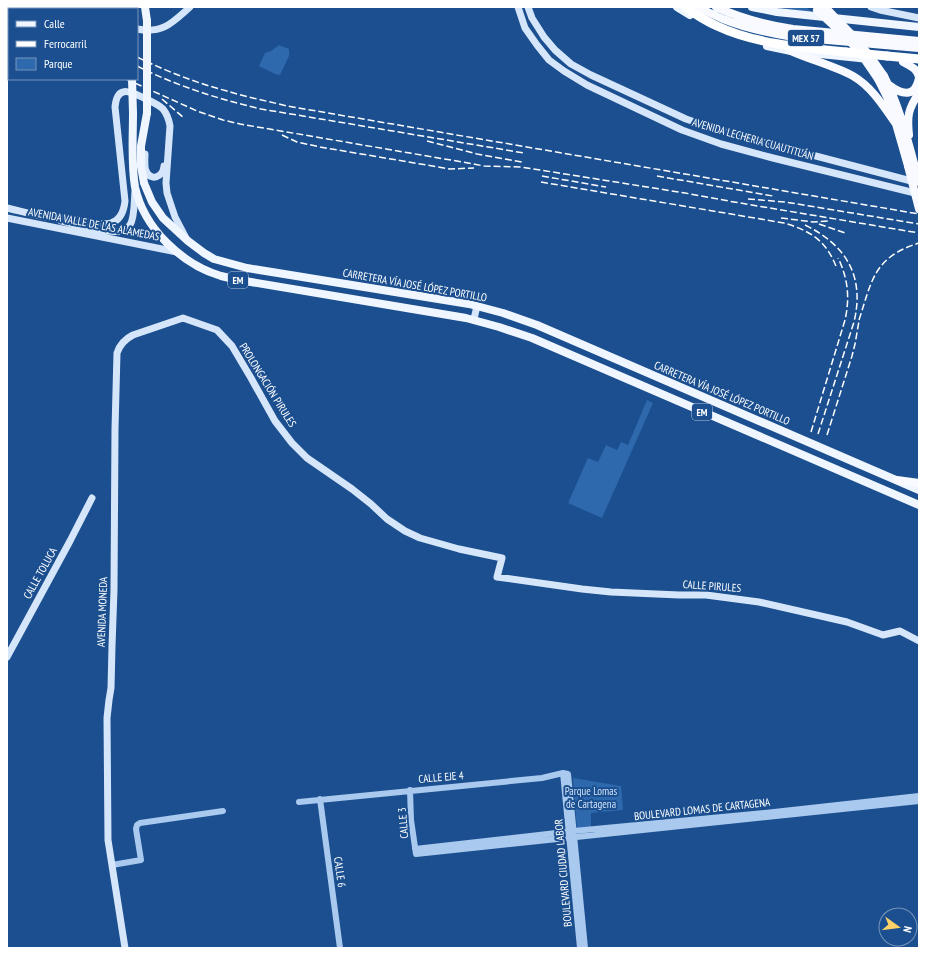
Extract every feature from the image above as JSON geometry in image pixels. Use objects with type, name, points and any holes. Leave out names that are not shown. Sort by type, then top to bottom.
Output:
[{"type":"highway","points":[[685,7],[717,26],[745,36],[774,43],[820,50],[919,59]]},
{"type":"highway","name":"MEX 57","points":[[698,7],[723,19],[773,34],[919,48]]},
{"type":"highway","name":"MEX 57","points":[[716,7],[747,19],[774,26],[919,41]]},
{"type":"highway","points":[[818,8],[848,39],[881,78],[896,91],[907,93],[915,89],[919,78],[918,72],[903,62]]},
{"type":"highway","points":[[791,51],[808,59],[841,70],[855,77],[869,88],[896,124]]},
{"type":"highway","points":[[881,78],[896,124],[919,182]]},
{"type":"highway","points":[[889,85],[911,151]]},
{"type":"highway","points":[[919,93],[910,108],[908,116],[912,167],[919,209]]},
{"type":"highway","points":[[897,480],[919,483]]},
{"type":"main road","points":[[138,29],[145,31],[162,28],[172,23],[190,7]]},
{"type":"main road","name":"AVENIDA LECHERIA CUAUTITLÁN","points":[[518,7],[525,28],[548,60],[587,85],[682,130],[721,144],[919,194]]},
{"type":"main road","name":"AVENIDA LECHERIA CUAUTITLÁN","points":[[528,7],[532,18],[544,37],[555,50],[571,64],[591,75],[686,118],[724,132],[919,182]]},
{"type":"main road","points":[[677,7],[701,22],[732,35],[791,51],[919,63]]},
{"type":"main road","points":[[752,7],[767,11],[919,27]]},
{"type":"main road","points":[[871,7],[919,18]]},
{"type":"main road","name":"CARRETERA VÍA JOSÉ LÓPEZ PORTILLO","points":[[146,8],[147,113],[141,146],[141,166],[144,183],[152,202],[163,218],[188,241],[204,253],[214,259],[247,268],[477,306],[503,313],[537,325],[919,490]]},
{"type":"main road","name":"EM","points":[[132,80],[132,156],[135,187],[143,210],[151,224],[163,239],[176,252],[197,266],[220,276],[245,282],[474,319],[499,326],[532,338],[919,505]]},
{"type":"main road","name":"AVENIDA VALLE DE LAS ALAMEDAS","points":[[7,208],[48,217],[69,218],[106,224],[117,220],[121,216],[126,201],[115,107],[119,94],[130,92],[162,108],[168,118],[170,126],[166,183],[167,193],[175,217],[188,241]]},
{"type":"main road","points":[[145,127],[145,162],[146,171],[149,175],[154,177],[162,174],[164,170],[166,153],[169,147]]},
{"type":"main road","points":[[773,158],[776,146]]},
{"type":"main road","points":[[28,222],[48,217],[107,231],[123,231],[130,226],[133,217],[135,187]]},
{"type":"main road","name":"AVENIDA VALLE DE LAS ALAMEDAS","points":[[7,218],[176,252]]},
{"type":"main road","points":[[279,287],[282,273]]},
{"type":"main road","points":[[474,319],[477,306]]},
{"type":"main road","name":"PROLONGACIÓN PIRULES","points":[[183,318],[214,328],[232,346],[275,421],[292,443],[307,458],[352,489],[405,531],[420,538],[459,549],[502,558],[497,577]]},
{"type":"main road","name":"AVENIDA MONEDA","points":[[125,948],[108,840],[107,718],[111,688],[114,590],[117,353],[122,343],[127,338],[183,318]]},
{"type":"main road","name":"CALLE TOLUCA","points":[[7,657],[70,542],[92,498]]},
{"type":"main road","name":"CALLE PIRULES","points":[[497,577],[611,592],[706,595],[759,602],[847,622],[883,635],[900,631],[919,641]]},
{"type":"street","name":"CALLE EJE 4","points":[[299,802],[542,778],[566,773]]},
{"type":"street","name":"BOULEVARD CIUDAD LABOR","points":[[566,773],[586,948]]},
{"type":"street","name":"CALLE 3","points":[[410,790],[411,820],[415,851]]},
{"type":"street","name":"BOULEVARD LOMAS DE CARTAGENA","points":[[775,814],[919,796]]},
{"type":"street","name":"CALLE 6","points":[[320,799],[340,948]]},
{"type":"street","name":"BOULEVARD LOMAS DE CARTAGENA","points":[[415,851],[572,834],[919,801]]},
{"type":"street","points":[[112,865],[141,860],[136,829],[137,825],[140,823],[223,811]]},
{"type":"street","name":"BOULEVARD CIUDAD LABOR","points":[[572,834],[580,948]]},
{"type":"green space","points":[[777,7],[806,7],[813,13],[792,10]]},
{"type":"green space","points":[[279,45],[289,49],[289,56],[280,75],[259,66],[265,53],[271,51]]},
{"type":"green space","points":[[647,400],[653,403],[602,518],[568,503],[588,458],[598,462],[606,445],[617,450],[621,442],[628,445]]},
{"type":"green space","name":"Parque Lomas de Cartagena","points":[[573,778],[621,786],[623,810],[591,813],[591,828],[577,830]]},
{"type":"railway","points":[[138,57],[170,72],[204,84],[287,106],[919,214]]},
{"type":"railway","points":[[138,66],[167,80],[198,91],[261,109],[524,153]]},
{"type":"railway","points":[[128,80],[197,111],[240,124],[484,166],[521,167],[919,233]]},
{"type":"railway","points":[[162,99],[184,118]]},
{"type":"railway","points":[[282,135],[297,142],[320,147],[450,169],[474,168]]},
{"type":"railway","points":[[427,141],[477,154],[522,162]]},
{"type":"railway","points":[[542,176],[606,187]]},
{"type":"railway","points":[[657,176],[773,196]]},
{"type":"railway","points":[[541,182],[784,223],[794,226],[817,238],[828,251],[837,269]]},
{"type":"railway","points":[[748,199],[785,202],[919,224]]},
{"type":"railway","points":[[781,218],[813,222],[829,221]]},
{"type":"railway","points":[[819,224],[845,233]]},
{"type":"railway","points":[[805,225],[832,242],[841,252],[849,264],[854,276],[857,290],[857,305],[854,322],[818,434]]},
{"type":"railway","points":[[859,320],[872,282],[884,263],[892,255],[919,243]]},
{"type":"railway","points":[[811,432],[847,312],[848,296],[846,281],[838,258]]},
{"type":"railway","points":[[827,435],[852,356],[859,321]]}]
